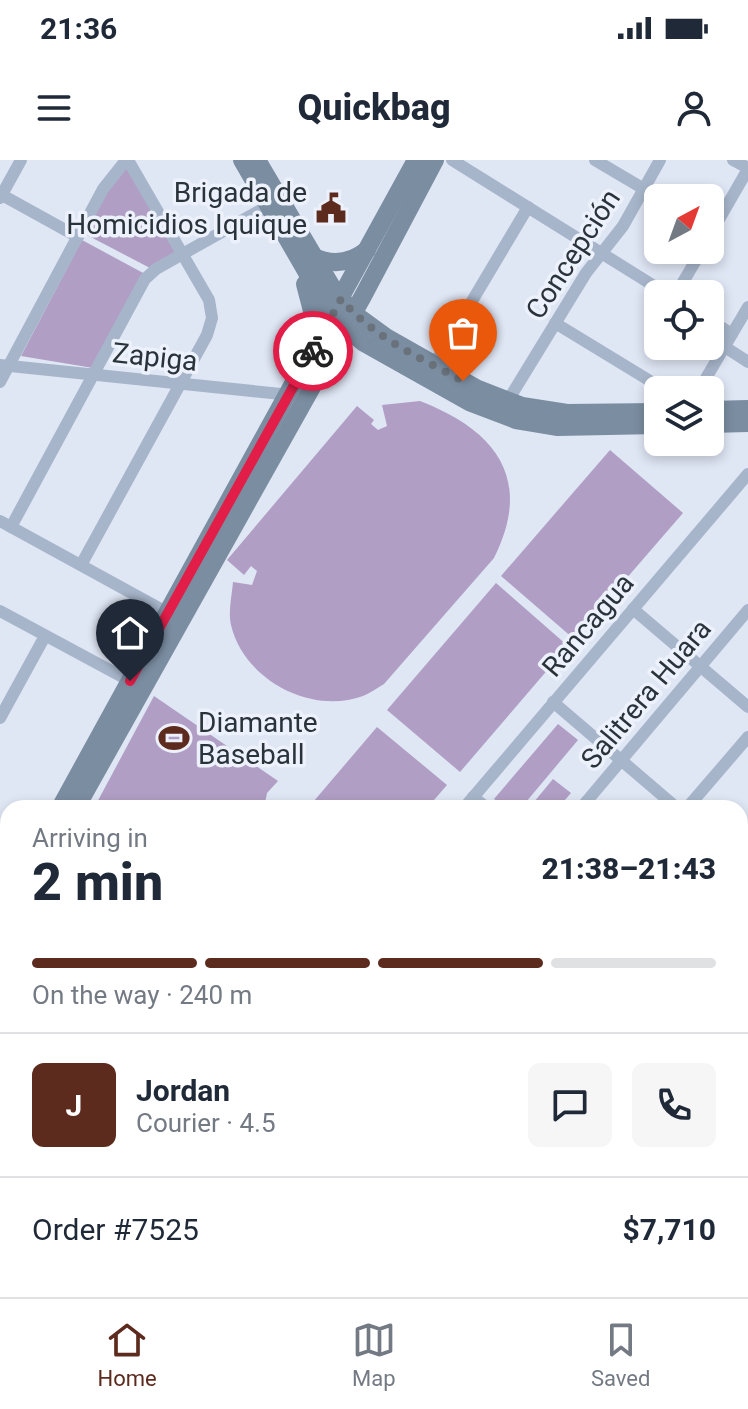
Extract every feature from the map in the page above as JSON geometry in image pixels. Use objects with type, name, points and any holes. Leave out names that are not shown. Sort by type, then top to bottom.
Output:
[{"type":"main road","points":[[343,314],[369,248],[416,160]]},
{"type":"main road","points":[[80,800],[297,396],[435,160]]},
{"type":"main road","points":[[255,161],[268,206],[291,247],[375,350],[469,402],[567,413],[644,412]]},
{"type":"main road","points":[[255,161],[343,314],[503,408],[558,427],[644,425]]},
{"type":"main road","points":[[291,247],[312,311],[312,369]]},
{"type":"main road","points":[[312,256],[326,262],[342,262],[357,257],[369,248]]},
{"type":"main road","points":[[312,369],[349,353],[375,350]]},
{"type":"main road","points":[[64,800],[168,613],[297,396]]},
{"type":"main road","points":[[724,410],[748,409]]},
{"type":"main road","points":[[724,424],[748,423]]},
{"type":"street","points":[[21,160],[2,189],[78,237]]},
{"type":"street","points":[[0,382],[4,366],[103,189],[127,160],[209,300],[212,318],[210,330],[81,565]]},
{"type":"street","points":[[452,160],[645,280]]},
{"type":"street","points":[[595,160],[644,189]]},
{"type":"street","name":"Concepción","points":[[647,184],[660,160]]},
{"type":"street","points":[[724,210],[748,168],[733,160]]},
{"type":"street","name":"Concepción","points":[[503,408],[644,189]]},
{"type":"street","points":[[168,613],[5,524],[93,375],[145,279],[156,269],[268,206]]},
{"type":"street","points":[[434,365],[528,207]]},
{"type":"street","points":[[707,376],[748,307]]},
{"type":"street","points":[[555,323],[644,377]]},
{"type":"street","points":[[724,329],[732,334]]},
{"type":"street","points":[[725,347],[748,362]]},
{"type":"street","name":"Zapiga","points":[[4,366],[297,396]]},
{"type":"street","name":"Rancagua","points":[[471,800],[748,474]]},
{"type":"street","points":[[633,609],[748,707]]},
{"type":"street","name":"Salitrera Huara","points":[[588,800],[748,610]]},
{"type":"street","points":[[0,611],[130,681]]},
{"type":"street","points":[[0,718],[45,636]]},
{"type":"street","points":[[553,702],[668,800]]},
{"type":"street","points":[[694,800],[748,737]]},
{"type":"street","points":[[473,797],[477,800]]},
{"type":"shaded area","points":[[127,162],[179,251],[150,268],[83,233],[111,182]]},
{"type":"shaded area","points":[[82,240],[145,274],[93,368],[21,356]]},
{"type":"shaded area","points":[[420,401],[469,427],[487,442],[500,460],[508,481],[510,504],[494,558],[384,684],[363,696],[343,701],[322,701],[282,688],[265,677],[238,645],[230,620],[233,582],[252,585],[257,571],[251,566],[244,575],[227,560],[357,406],[374,420],[371,424],[378,430],[387,426],[382,405]]},
{"type":"shaded area","points":[[610,450],[683,513],[574,639],[501,576]]},
{"type":"shaded area","points":[[496,583],[568,646],[460,772],[387,710]]},
{"type":"shaded area","name":"Diamante Baseball","points":[[154,696],[278,781],[267,793],[266,800],[98,800]]},
{"type":"shaded area","points":[[558,724],[578,740],[528,800],[494,799]]},
{"type":"shaded area","points":[[377,727],[447,785],[434,800],[315,800]]},
{"type":"shaded area","points":[[553,779],[571,793],[565,800],[536,800]]},
{"type":"way so far","points":[[313,351],[341,299],[368,325],[463,381]]},
{"type":"place","name":"Brigada de Homicidios Iquique","points":[[331,208]]},
{"type":"place","name":"Diamante Baseball","points":[[174,738]]},
{"type":"route","points":[[130,681],[313,351]]}]
